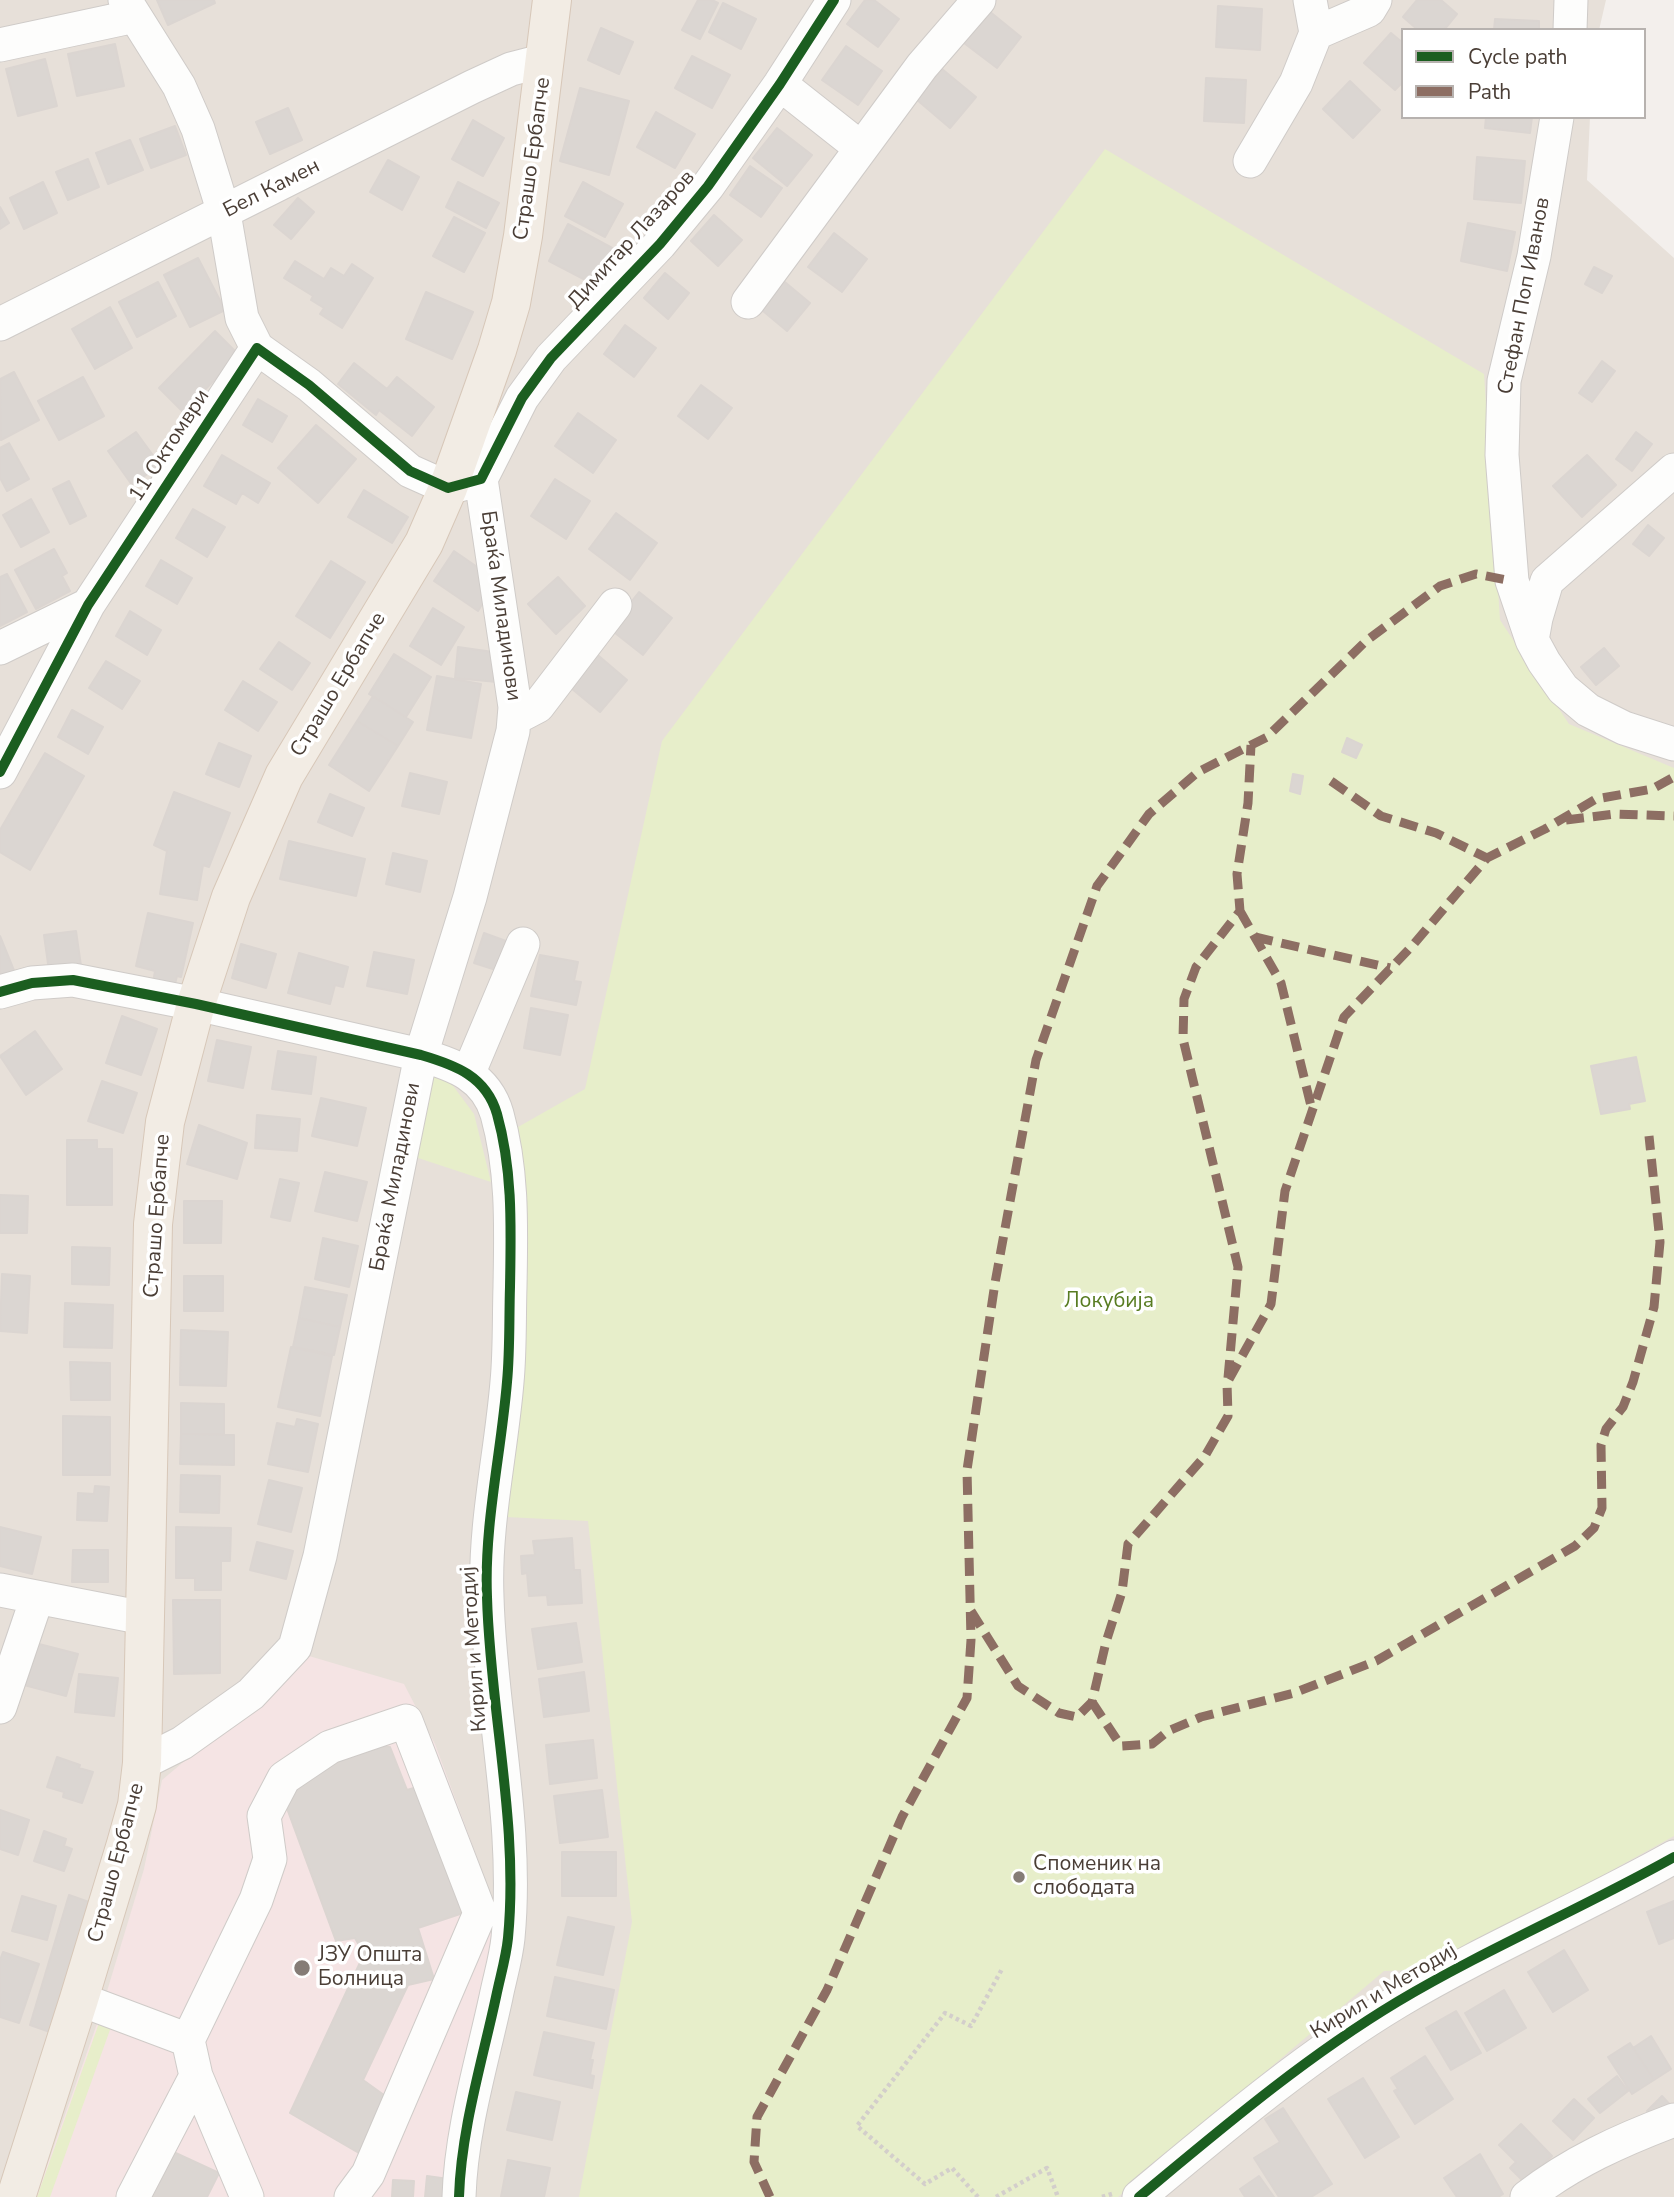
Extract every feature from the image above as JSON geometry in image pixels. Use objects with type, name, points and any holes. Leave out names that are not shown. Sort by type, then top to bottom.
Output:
[{"type":"main road","name":"Страшо Ербапче","points":[[16,2197],[79,1999],[136,1805],[142,1763],[153,1224],[165,1122],[196,1004],[231,897],[284,776],[424,543],[465,483],[511,303],[523,236],[552,0]]},
{"type":"street","name":"Димитар Лазаров","points":[[465,483],[551,358],[688,211],[780,84],[834,0]]},
{"type":"street","points":[[748,302],[922,66],[979,0]]},
{"type":"street","points":[[1250,161],[1296,83],[1316,33],[1310,0]]},
{"type":"street","points":[[1316,33],[1369,10],[1375,0]]},
{"type":"street","points":[[1570,28],[1571,0]]},
{"type":"street","points":[[0,45],[130,8],[179,86],[198,128],[224,213],[242,318],[257,348],[309,385],[410,471],[465,483]]},
{"type":"street","name":"Бел Камен","points":[[0,324],[472,87],[510,69],[546,60]]},
{"type":"street","points":[[780,84],[861,148]]},
{"type":"street","name":"Стефан Поп Иванов","points":[[1532,640],[1512,581],[1502,455],[1504,381],[1534,256],[1557,119]]},
{"type":"street","name":"11 Октомври","points":[[0,772],[88,605],[257,348]]},
{"type":"street","points":[[1674,470],[1547,581],[1532,640],[1563,689],[1588,710],[1623,728],[1674,744]]},
{"type":"street","name":"Браќа Миладинови","points":[[142,1763],[182,1743],[251,1694],[295,1647],[320,1556],[421,1055],[470,897],[515,718],[501,601],[465,483]]},
{"type":"street","points":[[0,648],[88,605]]},
{"type":"street","points":[[515,718],[538,706],[615,605]]},
{"type":"street","points":[[0,992],[32,983],[73,980],[196,1004],[421,1055],[469,1072],[523,944]]},
{"type":"street","name":"Кирил и Методиј","points":[[459,2197],[471,2113],[508,1941],[511,1898],[505,1784],[487,1597],[488,1534],[508,1381],[511,1198],[496,1111],[484,1088],[469,1072]]},
{"type":"street","points":[[0,1590],[144,1618]]},
{"type":"street","points":[[0,1707],[37,1598]]},
{"type":"street","points":[[247,2197],[196,2076],[188,2040],[256,1900],[270,1860],[264,1816],[284,1778],[330,1747],[405,1721],[480,1913],[368,2174],[351,2197]]},
{"type":"street","name":"Кирил и Методиј","points":[[1139,2197],[1293,2071],[1396,2003],[1492,1950],[1674,1857]]},
{"type":"street","points":[[79,1999],[188,2040]]},
{"type":"street","points":[[133,2197],[196,2076]]},
{"type":"street","points":[[1527,2197],[1584,2158],[1633,2135],[1674,2120]]},
{"type":"path","points":[[978,2197],[952,2168],[925,2184],[857,2126],[945,2013],[971,2026],[1002,1969]]},
{"type":"path","points":[[996,2197],[1047,2168],[1058,2197]]},
{"type":"shaded area","points":[[0,0],[1606,0],[1599,28],[1401,28],[1401,119],[1590,119],[1587,180],[1674,258],[1674,2197],[0,2197]]},
{"type":"shaded area","name":"ЈЗУ Општа Болница","points":[[309,1656],[404,1684],[435,1744],[498,1914],[455,2197],[36,2197],[98,2021],[144,1869],[162,1780]]},
{"type":"green space","name":"Локубија","points":[[1105,149],[1484,374],[1500,620],[1569,724],[1674,768],[1674,1836],[1433,1969],[1384,1971],[1118,2197],[579,2197],[632,1922],[588,1521],[506,1517],[511,1131],[585,1089],[662,741]]},
{"type":"green space","points":[[445,1075],[474,1114],[491,1182],[412,1156],[428,1076]]},
{"type":"green space","points":[[99,2023],[111,2027],[50,2197],[37,2197]]},
{"type":"building","points":[[157,0],[214,0],[215,3],[168,25]]},
{"type":"building","points":[[698,0],[718,3],[700,39],[682,30]]},
{"type":"building","points":[[865,0],[874,0],[899,19],[878,47],[847,24]]},
{"type":"building","points":[[1417,0],[1441,0],[1457,14],[1446,28],[1416,28],[1403,17]]},
{"type":"building","points":[[723,3],[756,19],[741,49],[709,32]]},
{"type":"building","points":[[1218,6],[1262,9],[1260,50],[1216,47]]},
{"type":"building","points":[[989,11],[1021,37],[997,68],[964,43]]},
{"type":"building","points":[[1495,19],[1539,21],[1539,28],[1494,28]]},
{"type":"building","points":[[601,28],[633,42],[619,74],[588,60]]},
{"type":"building","points":[[1391,33],[1401,41],[1401,84],[1395,90],[1364,63]]},
{"type":"building","points":[[115,44],[124,86],[77,96],[68,54]]},
{"type":"building","points":[[846,46],[882,71],[858,105],[822,80]]},
{"type":"building","points":[[692,56],[730,75],[712,108],[675,88]]},
{"type":"building","points":[[45,59],[57,106],[18,116],[6,69]]},
{"type":"building","points":[[942,69],[976,97],[950,128],[916,99]]},
{"type":"building","points":[[1206,78],[1246,80],[1244,123],[1204,121]]},
{"type":"building","points":[[1350,81],[1380,110],[1353,138],[1323,109]]},
{"type":"building","points":[[580,88],[629,101],[609,175],[560,161]]},
{"type":"building","points":[[288,108],[302,140],[270,154],[256,122]]},
{"type":"building","points":[[656,112],[695,134],[675,168],[637,147]]},
{"type":"building","points":[[1486,119],[1532,119],[1530,133],[1485,128]]},
{"type":"building","points":[[473,120],[504,138],[483,176],[452,159]]},
{"type":"building","points":[[175,126],[186,155],[151,168],[140,139]]},
{"type":"building","points":[[777,128],[812,155],[787,186],[753,158]]},
{"type":"building","points":[[130,140],[143,170],[108,184],[96,153]]},
{"type":"building","points":[[1477,157],[1525,161],[1521,203],[1474,199]]},
{"type":"building","points":[[88,159],[99,187],[68,200],[56,172]]},
{"type":"building","points":[[388,160],[419,177],[402,210],[370,192]]},
{"type":"building","points":[[750,166],[782,188],[761,217],[730,195]]},
{"type":"building","points":[[43,182],[57,213],[24,229],[10,198]]},
{"type":"building","points":[[458,182],[499,203],[486,228],[446,207]]},
{"type":"building","points":[[583,182],[623,204],[605,237],[565,216]]},
{"type":"building","points":[[298,198],[314,212],[291,239],[274,225]]},
{"type":"building","points":[[0,207],[9,223],[0,229]]},
{"type":"building","points":[[714,215],[742,240],[718,266],[691,241]]},
{"type":"building","points":[[454,217],[485,233],[464,272],[433,256]]},
{"type":"building","points":[[1468,223],[1515,232],[1507,271],[1461,261]]},
{"type":"building","points":[[568,224],[614,249],[595,285],[549,261]]},
{"type":"building","points":[[834,233],[867,259],[842,292],[808,267]]},
{"type":"building","points":[[198,258],[225,310],[190,327],[164,275]]},
{"type":"building","points":[[295,261],[324,279],[331,268],[344,276],[352,264],[373,278],[342,328],[320,314],[324,308],[311,300],[313,296],[284,278]]},
{"type":"building","points":[[1594,267],[1612,276],[1602,293],[1585,284]]},
{"type":"building","points":[[665,273],[689,293],[668,319],[644,298]]},
{"type":"building","points":[[780,278],[810,303],[787,331],[757,306]]},
{"type":"building","points":[[158,282],[176,316],[137,337],[119,302]]},
{"type":"building","points":[[426,292],[473,312],[452,359],[406,339]]},
{"type":"building","points":[[110,307],[132,348],[95,369],[72,329]]},
{"type":"building","points":[[625,325],[656,348],[634,377],[604,354]]},
{"type":"building","points":[[215,331],[239,355],[183,412],[159,388]]},
{"type":"building","points":[[1602,361],[1615,371],[1592,402],[1579,393]]},
{"type":"building","points":[[354,363],[387,389],[397,377],[434,407],[412,436],[379,410],[376,415],[338,384]]},
{"type":"building","points":[[14,372],[39,420],[1,440],[0,379]]},
{"type":"building","points":[[83,377],[104,416],[59,440],[38,401]]},
{"type":"building","points":[[701,385],[732,408],[708,439],[678,416]]},
{"type":"building","points":[[258,399],[287,416],[272,442],[243,425]]},
{"type":"building","points":[[578,413],[616,440],[593,473],[555,446]]},
{"type":"building","points":[[316,425],[356,459],[318,503],[278,468]]},
{"type":"building","points":[[136,432],[160,465],[132,485],[108,451]]},
{"type":"building","points":[[1636,432],[1652,444],[1632,471],[1616,459]]},
{"type":"building","points":[[9,443],[29,479],[7,491],[0,478],[0,448]]},
{"type":"building","points":[[222,455],[270,483],[258,503],[242,493],[236,504],[204,486]]},
{"type":"building","points":[[1587,455],[1616,485],[1582,517],[1553,486]]},
{"type":"building","points":[[555,479],[590,501],[566,539],[531,516]]},
{"type":"building","points":[[69,481],[86,516],[70,524],[53,489]]},
{"type":"building","points":[[364,490],[408,517],[392,543],[348,517]]},
{"type":"building","points":[[31,499],[49,532],[21,547],[3,515]]},
{"type":"building","points":[[193,509],[225,527],[207,557],[176,538]]},
{"type":"building","points":[[616,513],[657,543],[630,580],[589,549]]},
{"type":"building","points":[[1648,525],[1664,538],[1649,556],[1633,544]]},
{"type":"building","points":[[54,549],[67,573],[62,576],[70,591],[36,609],[15,570]]},
{"type":"building","points":[[454,551],[483,571],[487,596],[478,611],[434,581]]},
{"type":"building","points":[[161,560],[192,578],[177,604],[146,586]]},
{"type":"building","points":[[331,561],[365,582],[330,638],[296,616]]},
{"type":"building","points":[[7,574],[27,612],[0,626],[0,577]]},
{"type":"building","points":[[558,577],[585,606],[556,634],[528,604]]},
{"type":"building","points":[[639,592],[672,618],[643,655],[610,629]]},
{"type":"building","points":[[433,608],[464,627],[441,665],[410,646]]},
{"type":"building","points":[[130,611],[161,630],[147,655],[116,636]]},
{"type":"building","points":[[279,642],[310,663],[292,690],[260,669]]},
{"type":"building","points":[[458,647],[500,653],[497,682],[455,678]]},
{"type":"building","points":[[1604,648],[1619,666],[1596,685],[1581,667]]},
{"type":"building","points":[[593,651],[627,680],[600,712],[566,684]]},
{"type":"building","points":[[394,654],[431,677],[406,717],[369,694]]},
{"type":"building","points":[[106,661],[140,681],[122,709],[89,688]]},
{"type":"building","points":[[437,676],[481,684],[471,738],[427,730]]},
{"type":"building","points":[[243,681],[277,702],[258,731],[225,710]]},
{"type":"building","points":[[373,696],[413,722],[398,746],[357,721]]},
{"type":"building","points":[[72,710],[103,727],[88,754],[58,737]]},
{"type":"building","points":[[357,721],[398,746],[369,791],[329,765]]},
{"type":"building","points":[[1347,738],[1362,745],[1356,758],[1342,752]]},
{"type":"building","points":[[219,743],[251,756],[239,787],[206,774]]},
{"type":"building","points":[[45,753],[84,776],[30,870],[0,852],[0,830]]},
{"type":"building","points":[[410,773],[447,782],[439,814],[402,806]]},
{"type":"building","points":[[1293,774],[1303,776],[1300,794],[1290,791]]},
{"type":"building","points":[[174,792],[230,813],[209,867],[203,865],[197,900],[160,894],[167,851],[154,845]]},
{"type":"building","points":[[330,794],[364,808],[352,836],[318,822]]},
{"type":"building","points":[[289,841],[365,859],[356,896],[280,879]]},
{"type":"building","points":[[393,853],[427,861],[420,892],[386,884]]},
{"type":"building","points":[[148,913],[193,923],[181,977],[177,976],[174,988],[153,983],[155,971],[136,966]]},
{"type":"building","points":[[76,931],[81,966],[49,971],[44,935]]},
{"type":"building","points":[[484,933],[506,941],[496,970],[474,963]]},
{"type":"building","points":[[0,936],[15,973],[0,980]]},
{"type":"building","points":[[241,944],[276,954],[266,988],[232,978]]},
{"type":"building","points":[[374,952],[414,960],[407,994],[367,986]]},
{"type":"building","points":[[299,953],[348,967],[343,987],[335,985],[330,1004],[288,993]]},
{"type":"building","points":[[540,955],[578,962],[574,981],[581,982],[576,1005],[531,996]]},
{"type":"building","points":[[531,1008],[568,1015],[560,1055],[524,1048]]},
{"type":"building","points":[[122,1016],[157,1029],[141,1075],[106,1063]]},
{"type":"building","points":[[35,1031],[62,1069],[26,1095],[0,1056]]},
{"type":"building","points":[[217,1040],[251,1047],[243,1088],[208,1081]]},
{"type":"building","points":[[278,1051],[316,1057],[311,1094],[272,1089]]},
{"type":"building","points":[[1636,1057],[1645,1101],[1629,1104],[1630,1109],[1601,1114],[1591,1066]]},
{"type":"building","points":[[102,1081],[137,1093],[123,1133],[88,1121]]},
{"type":"building","points":[[321,1098],[366,1108],[357,1146],[312,1136]]},
{"type":"building","points":[[257,1115],[300,1119],[297,1151],[255,1148]]},
{"type":"building","points":[[199,1125],[247,1143],[237,1179],[187,1164]]},
{"type":"building","points":[[67,1140],[97,1140],[97,1149],[112,1149],[112,1205],[67,1205]]},
{"type":"building","points":[[325,1172],[367,1182],[357,1221],[315,1211]]},
{"type":"building","points":[[280,1179],[299,1183],[290,1221],[271,1217]]},
{"type":"building","points":[[0,1195],[28,1196],[27,1233],[0,1233]]},
{"type":"building","points":[[184,1201],[222,1201],[221,1243],[184,1243]]},
{"type":"building","points":[[323,1238],[358,1246],[349,1287],[315,1279]]},
{"type":"building","points":[[72,1247],[110,1248],[109,1285],[72,1284]]},
{"type":"building","points":[[2,1274],[30,1276],[27,1333],[0,1331]]},
{"type":"building","points":[[184,1276],[223,1276],[223,1311],[184,1311]]},
{"type":"building","points":[[305,1287],[347,1295],[340,1327],[299,1318]]},
{"type":"building","points":[[65,1303],[113,1305],[112,1348],[64,1347]]},
{"type":"building","points":[[299,1318],[340,1327],[334,1355],[293,1347]]},
{"type":"building","points":[[181,1330],[228,1332],[226,1386],[180,1385]]},
{"type":"building","points":[[291,1347],[332,1356],[320,1416],[278,1407]]},
{"type":"building","points":[[70,1362],[110,1363],[110,1400],[71,1400]]},
{"type":"building","points":[[181,1403],[224,1404],[224,1434],[181,1434]]},
{"type":"building","points":[[63,1416],[110,1417],[110,1475],[63,1475]]},
{"type":"building","points":[[297,1419],[318,1424],[308,1472],[268,1464],[277,1423],[295,1427]]},
{"type":"building","points":[[181,1434],[234,1435],[234,1465],[180,1464]]},
{"type":"building","points":[[181,1475],[220,1476],[219,1513],[180,1512]]},
{"type":"building","points":[[269,1480],[302,1488],[291,1532],[258,1524]]},
{"type":"building","points":[[95,1486],[109,1487],[107,1521],[77,1520],[78,1493],[94,1494]]},
{"type":"building","points":[[0,1527],[41,1537],[32,1574],[0,1566]]},
{"type":"building","points":[[176,1527],[231,1528],[230,1561],[221,1561],[221,1590],[195,1590],[195,1578],[176,1578]]},
{"type":"building","points":[[572,1538],[574,1570],[580,1570],[582,1603],[548,1605],[547,1595],[529,1596],[527,1573],[522,1574],[521,1556],[535,1555],[533,1541]]},
{"type":"building","points":[[257,1542],[293,1551],[286,1579],[250,1570]]},
{"type":"building","points":[[73,1550],[108,1550],[108,1582],[72,1582]]},
{"type":"building","points":[[173,1600],[220,1600],[220,1673],[174,1674]]},
{"type":"building","points":[[576,1623],[582,1662],[538,1669],[532,1629]]},
{"type":"building","points":[[35,1643],[78,1654],[66,1696],[24,1685]]},
{"type":"building","points":[[584,1672],[589,1711],[544,1717],[539,1679]]},
{"type":"building","points":[[79,1674],[118,1678],[114,1716],[75,1712]]},
{"type":"building","points":[[593,1740],[597,1778],[550,1784],[546,1745]]},
{"type":"building","points":[[369,1744],[390,1747],[407,1790],[424,1785],[469,1911],[418,1928],[434,1979],[408,1985],[363,2080],[409,2113],[383,2167],[290,2113],[364,1954],[355,1938],[336,1941],[285,1803],[316,1763]]},
{"type":"building","points":[[57,1757],[93,1772],[82,1803],[63,1797],[64,1792],[47,1787]]},
{"type":"building","points":[[602,1790],[608,1837],[560,1843],[554,1796]]},
{"type":"building","points":[[0,1810],[29,1820],[18,1855],[0,1849]]},
{"type":"building","points":[[44,1831],[66,1839],[64,1846],[72,1849],[64,1871],[34,1861]]},
{"type":"building","points":[[562,1852],[616,1852],[616,1896],[562,1896]]},
{"type":"building","points":[[69,1895],[89,1902],[50,2032],[30,2025]]},
{"type":"building","points":[[22,1896],[56,1906],[47,1940],[12,1931]]},
{"type":"building","points":[[1674,1901],[1674,1938],[1659,1944],[1647,1912]]},
{"type":"building","points":[[568,1917],[614,1927],[603,1975],[557,1965]]},
{"type":"building","points":[[1564,1950],[1588,1990],[1553,2012],[1528,1972]]},
{"type":"building","points":[[3,1952],[39,1964],[19,2023],[0,2017],[0,1960]]},
{"type":"building","points":[[555,1977],[614,1990],[606,2029],[547,2016]]},
{"type":"building","points":[[1504,1990],[1526,2028],[1487,2051],[1465,2013]]},
{"type":"building","points":[[1456,2011],[1481,2053],[1451,2070],[1426,2028]]},
{"type":"building","points":[[544,2032],[594,2043],[590,2060],[593,2060],[590,2075],[594,2076],[592,2088],[534,2075]]},
{"type":"building","points":[[1651,2036],[1671,2069],[1654,2080],[1633,2048]]},
{"type":"building","points":[[1630,2043],[1654,2080],[1632,2094],[1608,2057]]},
{"type":"building","points":[[1425,2056],[1453,2099],[1415,2124],[1394,2091],[1398,2089],[1391,2078]]},
{"type":"building","points":[[1617,2076],[1628,2091],[1600,2113],[1588,2099]]},
{"type":"building","points":[[1363,2078],[1399,2137],[1365,2158],[1328,2099]]},
{"type":"building","points":[[516,2092],[560,2102],[552,2140],[507,2130]]},
{"type":"building","points":[[1662,2096],[1674,2109],[1660,2125],[1647,2111]]},
{"type":"building","points":[[1574,2099],[1594,2118],[1573,2140],[1553,2121]]},
{"type":"building","points":[[1283,2108],[1332,2184],[1311,2197],[1279,2197],[1254,2158],[1280,2142],[1265,2119]]},
{"type":"building","points":[[1521,2124],[1552,2156],[1524,2182],[1510,2168],[1516,2162],[1499,2145]]},
{"type":"building","points":[[167,2149],[219,2173],[207,2197],[145,2197]]},
{"type":"building","points":[[1480,2154],[1503,2194],[1498,2197],[1457,2197],[1444,2178]]},
{"type":"building","points":[[508,2160],[550,2168],[544,2197],[501,2197]]},
{"type":"building","points":[[427,2176],[456,2180],[455,2197],[425,2197]]},
{"type":"building","points":[[1259,2176],[1274,2197],[1245,2197],[1240,2189]]},
{"type":"building","points":[[393,2180],[414,2181],[413,2197],[392,2197]]},
{"type":"marked path","points":[[770,2197],[754,2162],[757,2117],[827,1990],[902,1817],[967,1698],[971,1640],[967,1470],[995,1283],[1036,1060],[1097,886],[1149,814],[1198,772],[1267,737],[1366,641],[1440,586],[1476,574],[1512,581]]},
{"type":"marked path","points":[[1228,1378],[1238,1267],[1183,1039],[1184,999],[1196,967],[1240,911],[1237,874],[1248,803],[1251,745]]},
{"type":"marked path","points":[[971,1611],[1018,1686],[1059,1713],[1077,1717],[1092,1702],[1106,1642],[1122,1592],[1128,1544],[1205,1456],[1228,1416],[1227,1383],[1271,1304],[1285,1191],[1344,1017],[1413,945],[1487,858],[1545,829],[1596,799],[1652,789],[1674,777]]},
{"type":"marked path","points":[[1331,781],[1381,816],[1436,833],[1487,858]]},
{"type":"marked path","points":[[1566,820],[1615,814],[1674,816]]},
{"type":"marked path","points":[[1240,911],[1281,983],[1312,1110]]},
{"type":"marked path","points":[[1255,937],[1390,968]]},
{"type":"marked path","points":[[1092,1702],[1121,1746],[1152,1744],[1168,1731],[1201,1717],[1294,1693],[1376,1661],[1575,1546],[1594,1528],[1602,1508],[1601,1445],[1606,1429],[1623,1407],[1633,1382],[1654,1307],[1660,1242],[1649,1136]]},
{"type":"cycle path","points":[[0,772],[88,605],[257,348],[309,385],[410,471],[448,488],[481,479],[522,398],[551,358],[660,244],[708,186],[780,84],[834,0]]},
{"type":"cycle path","points":[[0,992],[32,983],[73,980],[196,1004],[421,1055],[468,1074],[485,1090],[497,1114],[506,1157],[510,1200],[509,1346],[488,1543],[487,1597],[507,1810],[510,1895],[506,1953],[468,2121],[459,2197]]},
{"type":"cycle path","points":[[1139,2197],[1264,2095],[1329,2046],[1397,2002],[1465,1964],[1674,1857]]},
{"type":"place","name":"Споменик на слободата","points":[[1019,1877]]},
{"type":"place","name":"ЈЗУ Општа Болница","points":[[302,1968]]}]
